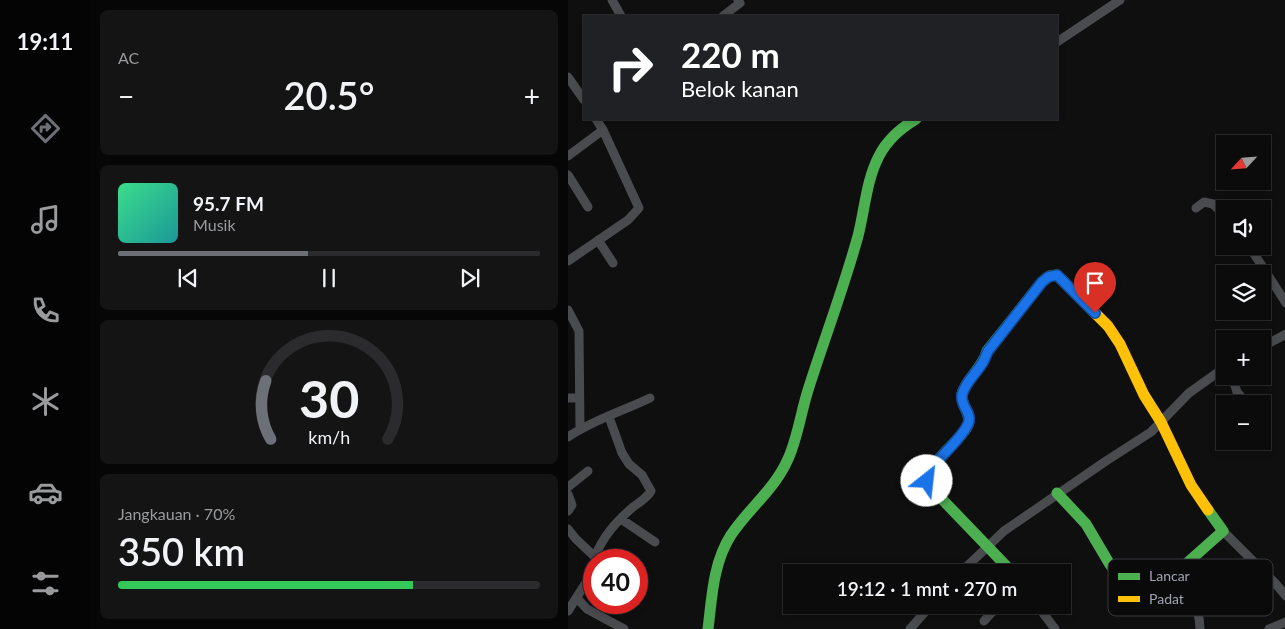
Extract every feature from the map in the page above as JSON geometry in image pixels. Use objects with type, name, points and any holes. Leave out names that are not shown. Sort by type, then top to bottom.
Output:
[{"type":"street","points":[[612,0],[620,15]]},
{"type":"street","points":[[1058,41],[1120,0]]},
{"type":"street","points":[[724,15],[741,1]]},
{"type":"street","points":[[568,77],[583,99]]},
{"type":"street","points":[[568,261],[628,220],[640,207],[597,120]]},
{"type":"street","points":[[708,629],[713,583],[718,561],[724,548],[731,534],[778,477],[787,461],[803,406],[842,291],[859,230],[866,191],[872,171],[880,154],[891,140],[905,125],[914,120]]},
{"type":"street","points":[[568,156],[603,130]]},
{"type":"street","points":[[568,175],[588,207]]},
{"type":"street","points":[[1196,208],[1204,202],[1210,202],[1216,208]]},
{"type":"street","points":[[598,240],[613,263]]},
{"type":"street","points":[[1255,255],[1286,303]]},
{"type":"street","points":[[1005,564],[952,511],[928,484],[928,479],[934,467],[968,426],[969,417],[962,401],[962,394],[984,362],[988,351],[1045,280],[1057,275],[1108,326],[1120,344],[1144,395],[1161,422],[1191,485],[1222,531],[1251,559]]},
{"type":"street","points":[[568,310],[579,331],[580,429]]},
{"type":"street","points":[[1271,342],[1286,334]]},
{"type":"street","points":[[969,564],[1004,531],[1057,493],[1151,432],[1190,393],[1216,374]]},
{"type":"street","points":[[568,398],[579,398]]},
{"type":"street","points":[[568,436],[650,398]]},
{"type":"street","points":[[599,549],[601,542],[610,530],[648,496],[651,491],[642,475],[629,464],[622,453],[609,417]]},
{"type":"street","points":[[568,488],[588,472]]},
{"type":"street","points":[[1057,493],[1086,524],[1108,561]]},
{"type":"street","points":[[568,494],[572,505],[568,511]]},
{"type":"street","points":[[621,519],[655,542]]},
{"type":"street","points":[[568,529],[586,549]]},
{"type":"street","points":[[1191,559],[1222,531]]},
{"type":"street","points":[[1273,581],[1286,596]]},
{"type":"street","points":[[568,611],[583,588]]},
{"type":"street","points":[[577,598],[587,609],[624,629]]},
{"type":"street","points":[[912,629],[924,614]]},
{"type":"street","points":[[984,621],[988,614]]},
{"type":"street","points":[[1043,614],[1053,628]]},
{"type":"street","points":[[1200,616],[1200,629]]},
{"type":"street","points":[[1269,629],[1286,622]]},
{"type":"traffic: fast","points":[[708,629],[714,580],[725,546],[738,525],[783,470],[791,451],[809,387],[853,255],[868,185],[875,166],[882,150],[890,140],[915,120]]},
{"type":"traffic: fast","points":[[1004,564],[928,483],[933,467],[962,434],[969,423],[962,394],[967,383],[982,363],[987,351],[1042,282],[1050,276],[1057,275],[1062,280]]},
{"type":"traffic: fast","points":[[1057,493],[1086,524],[1108,561]]},
{"type":"traffic: fast","points":[[1192,559],[1223,531],[1208,510]]},
{"type":"traffic: slow","points":[[1062,280],[1108,326],[1120,344],[1144,395],[1161,422],[1191,485],[1208,510]]},
{"type":"route","points":[[927,481],[934,467],[968,426],[968,412],[962,401],[962,394],[967,385],[984,362],[988,351],[1042,282],[1048,277],[1057,275],[1095,313]]}]
